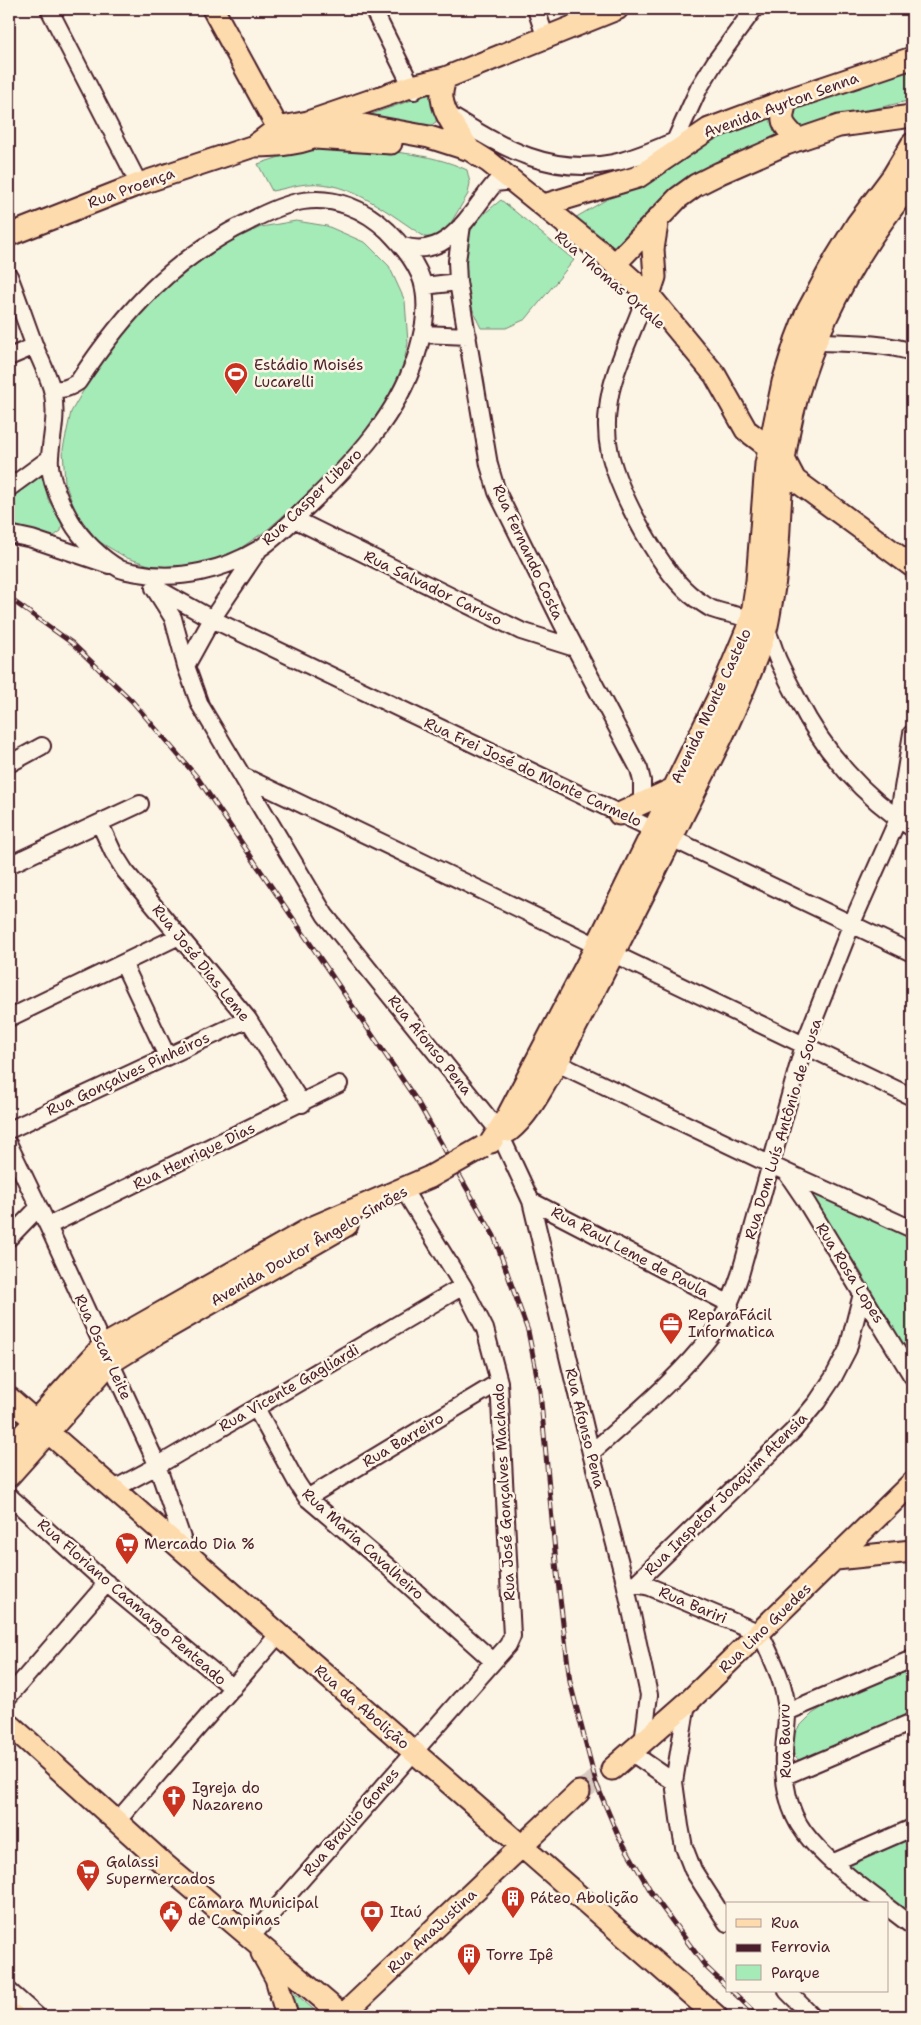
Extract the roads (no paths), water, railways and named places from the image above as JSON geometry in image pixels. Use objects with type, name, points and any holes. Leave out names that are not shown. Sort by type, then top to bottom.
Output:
[{"type":"main road","points":[[213,9],[278,128]]},
{"type":"main road","name":"Rua Proença","points":[[254,146],[278,128],[312,130],[445,78],[545,36],[618,9]]},
{"type":"main road","name":"Avenida Ayrton Senna","points":[[544,205],[638,177],[676,145],[709,129],[787,100],[912,58]]},
{"type":"main road","points":[[445,78],[442,96],[448,114],[470,150]]},
{"type":"main road","name":"Rua Proença","points":[[9,235],[139,184],[254,146],[278,146],[336,120],[346,122],[417,88]]},
{"type":"main road","points":[[787,100],[782,120],[784,126],[798,140]]},
{"type":"main road","points":[[427,136],[448,114]]},
{"type":"main road","points":[[615,264],[678,198],[696,185],[720,173],[798,140],[839,126],[912,116]]},
{"type":"main road","points":[[877,121],[912,145]]},
{"type":"main road","name":"Rua Thomas Ortale","points":[[346,122],[427,136],[470,150],[580,252],[645,300],[661,323],[708,379],[780,479]]},
{"type":"main road","name":"Rua Thomas Ortale","points":[[312,130],[422,148],[462,159],[544,205],[615,264],[645,300],[715,375],[746,430],[776,454]]},
{"type":"main road","name":"Avenida Monte Castelo","points":[[494,1139],[605,949],[663,833],[731,719],[758,625],[774,586],[778,551],[780,479],[776,454],[794,410],[802,380],[806,341],[806,314],[836,258],[857,224],[893,176],[912,145]]},
{"type":"main road","name":"Avenida Monte Castelo","points":[[806,341],[863,250],[912,183]]},
{"type":"main road","points":[[645,300],[655,277],[654,249],[658,218]]},
{"type":"main road","points":[[780,479],[912,566]]},
{"type":"main road","name":"Avenida Monte Castelo","points":[[663,833],[674,789],[720,694],[758,625]]},
{"type":"main road","points":[[619,814],[674,789]]},
{"type":"main road","name":"Avenida Monte Castelo","points":[[414,1185],[516,1125],[532,1105],[557,1063],[605,949]]},
{"type":"main road","name":"Avenida Doutor Ângelo Simões","points":[[9,1476],[42,1426],[106,1354],[311,1228],[414,1185]]},
{"type":"main road","name":"Rua da Abolição","points":[[9,1398],[716,2016]]},
{"type":"main road","name":"Avenida Doutor Ângelo Simões","points":[[9,1450],[42,1426]]},
{"type":"main road","name":"Rua Lino Guedes","points":[[612,1768],[670,1719],[760,1634],[912,1483]]},
{"type":"main road","points":[[878,1517],[874,1528],[873,1540],[874,1548],[880,1554]]},
{"type":"main road","points":[[836,1559],[912,1551]]},
{"type":"main road","points":[[9,1724],[118,1820],[164,1864],[342,2016]]},
{"type":"main road","name":"Rua AnaJustina","points":[[342,2016],[579,1792]]},
{"type":"main road","points":[[254,1939],[276,1978],[287,2016]]},
{"type":"main road","points":[[9,2014],[14,2016]]},
{"type":"street","points":[[49,9],[139,184]]},
{"type":"street","points":[[373,9],[417,88]]},
{"type":"street","points":[[536,9],[545,36]]},
{"type":"street","points":[[448,114],[500,146],[532,158],[564,166],[587,167],[615,163],[676,145],[699,88],[715,62],[754,9]]},
{"type":"street","name":"Rua Fernando Costa","points":[[403,246],[423,249],[437,246],[448,239],[504,182]]},
{"type":"street","name":"Rua Casper Libero","points":[[52,389],[69,388],[78,382],[120,323],[156,284],[187,258],[219,236],[274,209],[294,202],[313,199],[339,202],[361,210],[382,225],[403,246],[424,286],[425,320],[423,334],[410,374],[397,403],[378,431],[337,478],[260,548],[212,619],[186,666]]},
{"type":"street","name":"Rua Fernando Costa","points":[[462,225],[457,262],[458,282],[489,465],[497,492],[575,648],[639,769],[642,781],[642,804]]},
{"type":"street","points":[[9,276],[52,389],[56,414],[50,458],[51,473],[58,496],[72,524],[94,548],[122,570]]},
{"type":"street","points":[[424,286],[458,282]]},
{"type":"street","points":[[645,300],[612,387],[608,408],[607,433],[610,454],[618,478],[642,527],[664,564],[681,586],[711,608],[758,625],[813,727],[845,770],[865,792],[905,824]]},
{"type":"street","points":[[423,334],[468,336]]},
{"type":"street","points":[[806,341],[857,343],[901,348],[912,352]]},
{"type":"street","points":[[9,357],[35,346]]},
{"type":"street","points":[[9,488],[50,458]]},
{"type":"street","name":"Rua Salvador Caruso","points":[[294,519],[521,631],[575,648]]},
{"type":"street","name":"Rua Afonso Pena","points":[[9,534],[32,539],[122,570],[154,588],[173,618],[186,666],[200,705],[326,914],[494,1139],[531,1200],[591,1453],[630,1583],[649,1695],[637,1748]]},
{"type":"street","name":"Rua Casper Libero","points":[[122,570],[154,576],[204,572],[260,548]]},
{"type":"street","name":"Rua Frei José do Monte Carmelo","points":[[154,588],[212,619],[912,953]]},
{"type":"street","name":"Rua Dom Luís Antônio de Sousa","points":[[591,1453],[684,1365],[712,1334],[730,1304],[804,1046],[852,923],[905,824],[912,733]]},
{"type":"street","points":[[9,764],[42,746]]},
{"type":"street","points":[[244,776],[912,1097]]},
{"type":"street","points":[[9,865],[140,804]]},
{"type":"street","name":"Rua José Dias Leme","points":[[100,824],[113,852],[125,871],[248,1019],[302,1104]]},
{"type":"street","points":[[9,1018],[179,936]]},
{"type":"street","points":[[123,963],[167,1056]]},
{"type":"street","name":"Rua Gonçalves Pinheiros","points":[[9,1130],[248,1019]]},
{"type":"street","points":[[557,1063],[771,1165],[912,1229]]},
{"type":"street","name":"Rua Henrique Dias","points":[[48,1226],[302,1104],[339,1084]]},
{"type":"street","name":"Rua Oscar Leite","points":[[9,1145],[48,1226],[157,1466],[186,1553]]},
{"type":"street","name":"Rua Rosa Lopes","points":[[786,1172],[912,1376]]},
{"type":"street","name":"Rua José Gonçalves Machado","points":[[414,1185],[485,1329],[500,1382],[512,1623],[510,1640]]},
{"type":"street","name":"Rua Raul Leme de Paula","points":[[531,1200],[730,1304]]},
{"type":"street","points":[[9,1238],[39,1207]]},
{"type":"street","name":"Rua Vicente Gagliardi","points":[[114,1489],[157,1466],[463,1286]]},
{"type":"street","name":"Rua Inspetor Joaquim Atensia","points":[[630,1583],[793,1431],[817,1402],[833,1378],[848,1349],[862,1294]]},
{"type":"street","name":"Rua Barreiro","points":[[308,1498],[500,1382]]},
{"type":"street","name":"Rua Maria Cavalheiro","points":[[256,1408],[297,1484],[308,1498],[493,1661]]},
{"type":"street","name":"Rua Floriano Caamargo Penteado","points":[[9,1496],[107,1583],[233,1688]]},
{"type":"street","points":[[9,1696],[107,1583]]},
{"type":"street","name":"Rua Bariri","points":[[630,1583],[660,1591],[760,1634]]},
{"type":"street","points":[[118,1820],[279,1634]]},
{"type":"street","name":"Rua Bauru","points":[[760,1634],[782,1687],[787,1712],[784,1776],[788,1796],[803,1831],[834,1862],[882,1902]]},
{"type":"street","name":"Rua Braulio Gomes","points":[[254,1939],[412,1752],[510,1640]]},
{"type":"street","points":[[787,1712],[912,1659]]},
{"type":"street","name":"Rua Afonso Pena","points":[[649,1695],[670,1719]]},
{"type":"street","points":[[687,1703],[674,1782],[680,1826],[687,1855],[693,1870],[726,1921]]},
{"type":"street","points":[[784,1776],[912,1722]]},
{"type":"street","points":[[637,1748],[674,1782]]},
{"type":"street","points":[[834,1862],[912,1828]]},
{"type":"street","points":[[888,1907],[912,1926]]},
{"type":"street","points":[[9,1992],[37,2016]]},
{"type":"street","points":[[788,1992],[812,2016]]},
{"type":"tunnel","points":[[579,1792],[612,1769]]},
{"type":"railway","points":[[9,598],[72,643],[132,701],[197,777],[417,1101],[494,1236],[528,1331],[540,1391],[557,1573],[570,1682],[596,1783],[618,1835],[653,1895],[706,1967],[726,1986]]},
{"type":"railway","points":[[733,1992],[758,2016]]},
{"type":"place","name":"Estádio Moisés Lucarelli","points":[[236,395]]},
{"type":"place","name":"ReparaFácil Informatica","points":[[671,1345]]},
{"type":"place","name":"Mercado Dia %","points":[[127,1565]]},
{"type":"place","name":"Igreja do Nazareno","points":[[174,1818]]},
{"type":"place","name":"Galassi Supermercados","points":[[88,1892]]},
{"type":"place","name":"Páteo Abolição","points":[[513,1919]]},
{"type":"place","name":"Cãmara Municipal de Campinas","points":[[171,1933]]},
{"type":"place","name":"Itaú","points":[[372,1933]]},
{"type":"place","name":"Torre Ipê","points":[[469,1976]]}]
